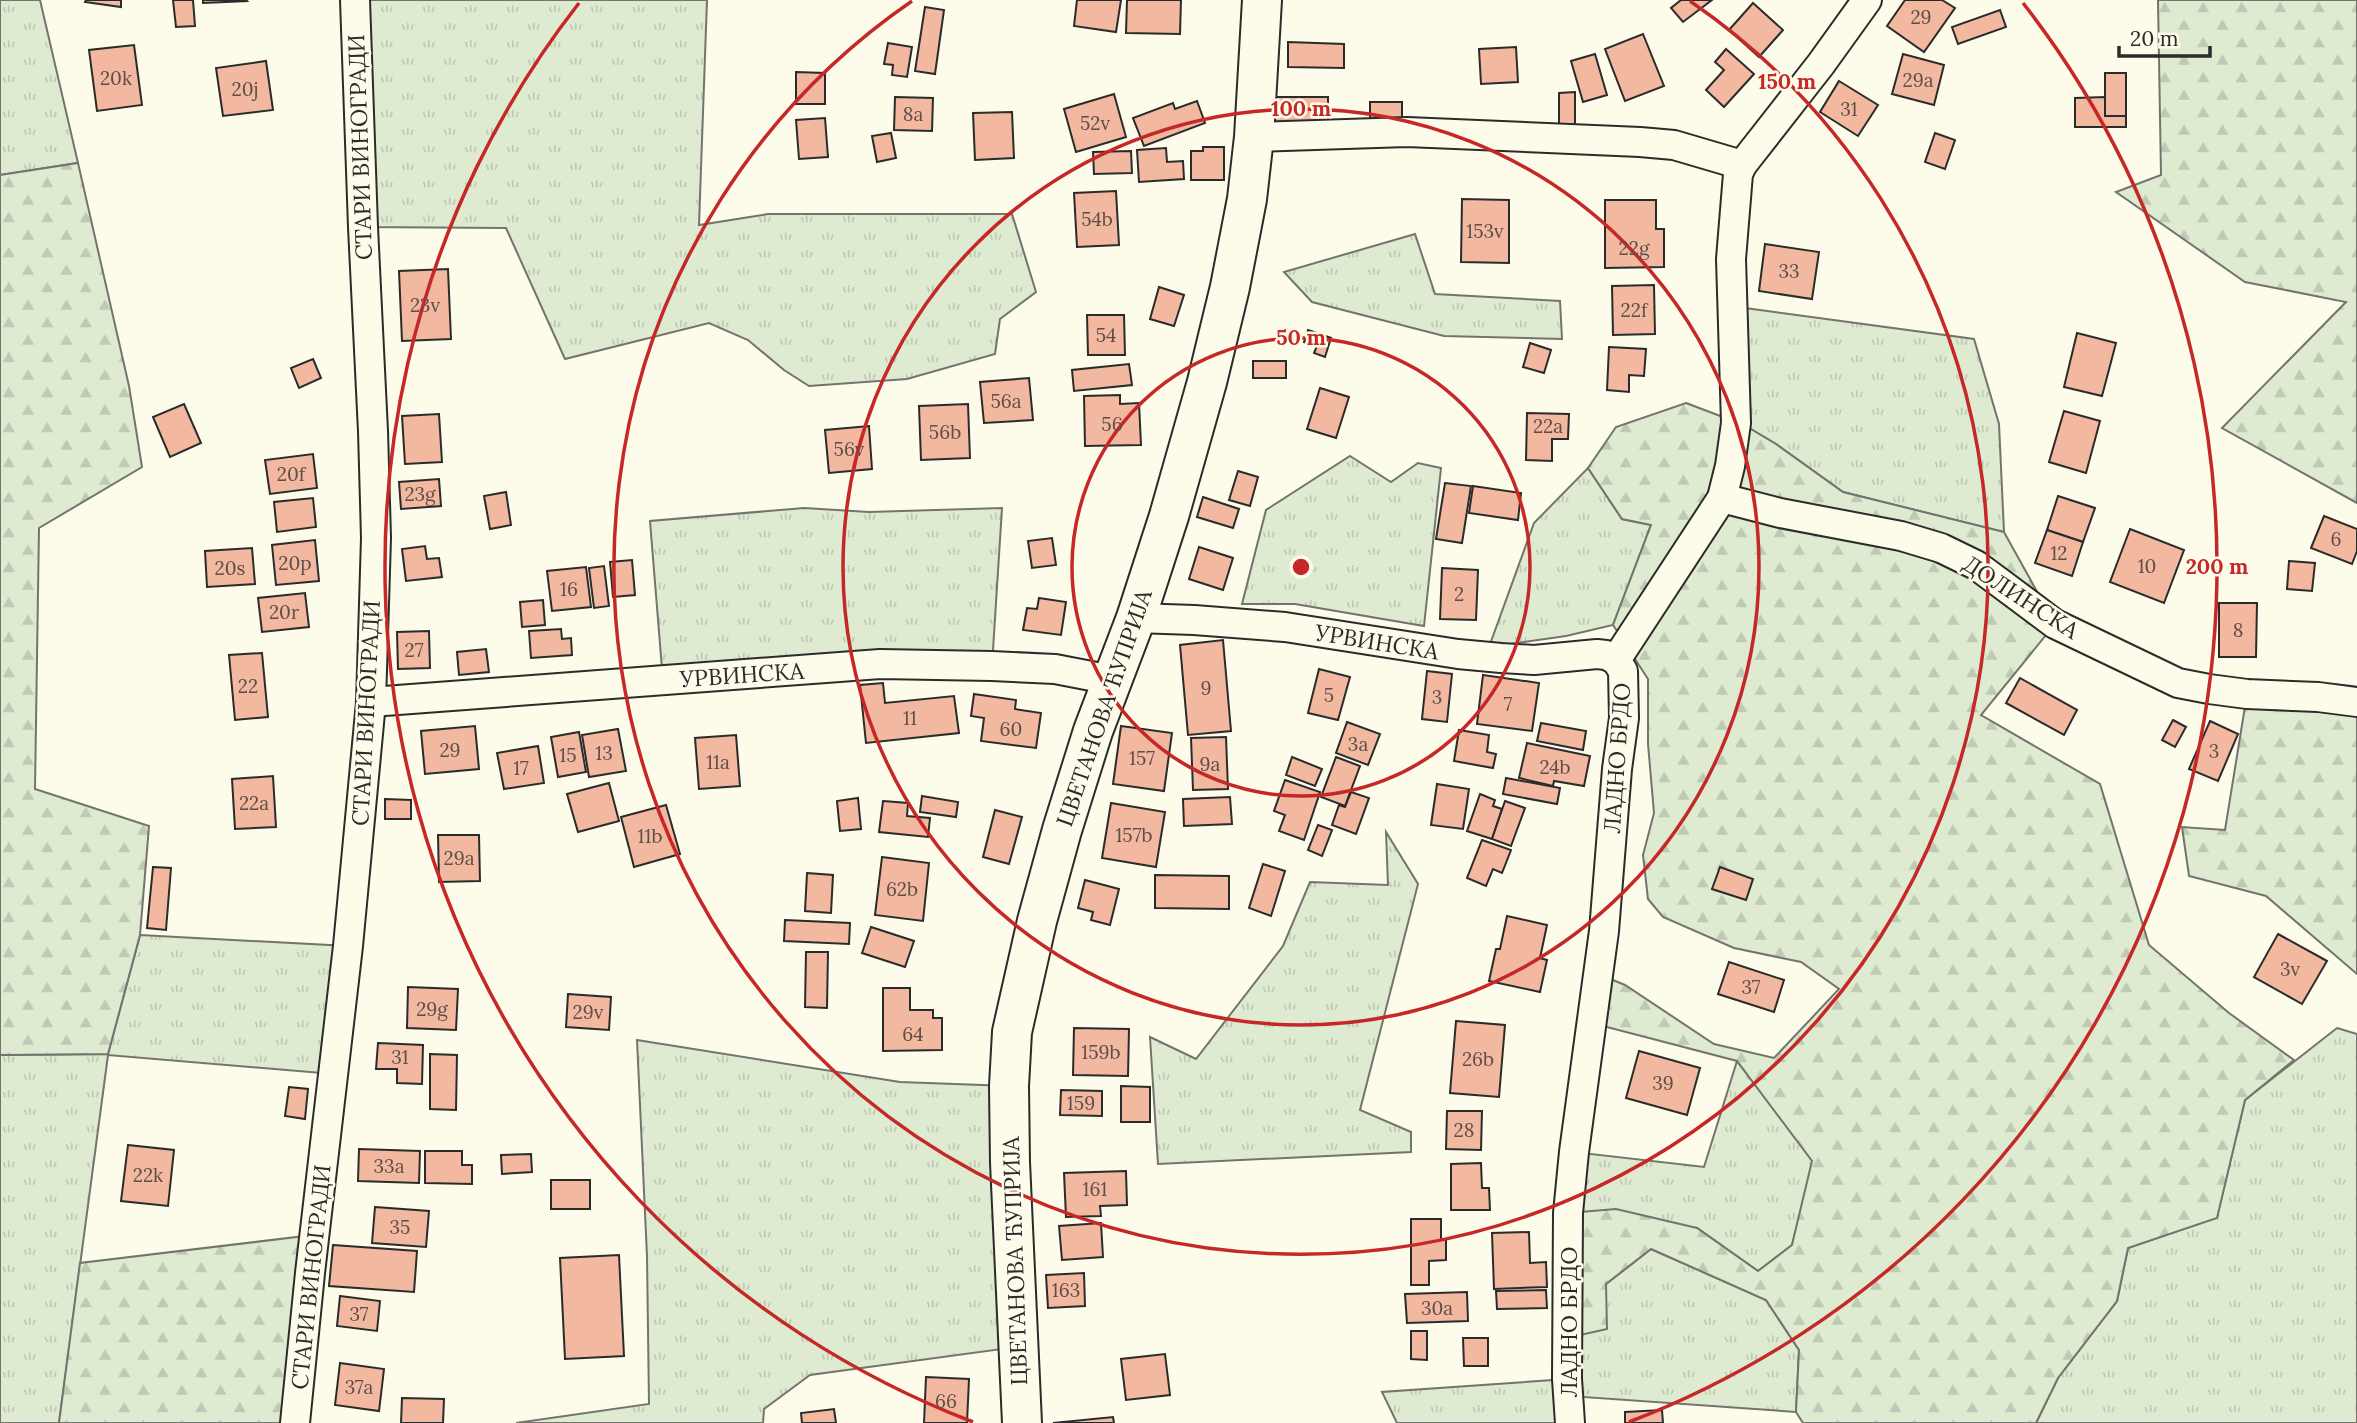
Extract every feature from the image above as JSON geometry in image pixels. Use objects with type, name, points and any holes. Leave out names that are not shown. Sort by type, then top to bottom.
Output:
[{"type":"street","name":"СТАРИ ВИНОГРАДИ","points":[[295,1423],[348,946],[371,702],[376,538],[374,444],[355,0]]},
{"type":"street","name":"ЦВЕТАНОВА ЋУПРИЈА","points":[[1022,1423],[1010,1162],[1009,1086],[1012,1032],[1034,932],[1062,830],[1093,732],[1136,618],[1169,516],[1207,382],[1245,210],[1254,137],[1262,0]]},
{"type":"street","name":"ЛАДНО БРДО","points":[[1570,1423],[1567,1379],[1569,1213],[1574,1152],[1603,942],[1617,769],[1624,718],[1623,671],[1616,660],[1722,498],[1730,466],[1735,424],[1731,259],[1735,188],[1742,165],[1867,0]]},
{"type":"street","points":[[1254,137],[1407,132],[1640,142],[1674,145],[1742,165]]},
{"type":"street","name":"ДОЛИНСКА","points":[[1722,498],[1780,513],[1901,536],[1941,548],[1976,565],[2055,624],[2178,683],[2209,690],[2357,702]]},
{"type":"street","name":"УРВИНСКА","points":[[1136,618],[1285,627],[1458,654],[1534,660],[1597,654],[1616,660]]},
{"type":"street","name":"УРВИНСКА","points":[[371,702],[880,664],[1055,669],[1112,680]]},
{"type":"green space","points":[[0,0],[40,0],[78,163],[0,175]]},
{"type":"green space","points":[[356,0],[707,0],[699,225],[768,214],[1012,214],[1036,292],[1000,319],[995,354],[907,379],[809,386],[784,370],[748,340],[709,323],[565,359],[506,228],[363,227]]},
{"type":"green space","points":[[2158,0],[2357,0],[2357,503],[2222,428],[2346,302],[2245,282],[2116,192],[2161,175]]},
{"type":"green space","points":[[78,163],[129,386],[142,467],[39,528],[35,789],[149,826],[140,935],[108,1054],[0,1055],[0,175]]},
{"type":"green space","points":[[1415,234],[1435,294],[1560,301],[1562,339],[1444,336],[1312,302],[1284,272]]},
{"type":"green space","points":[[1745,308],[1974,339],[1999,424],[2004,532],[1843,492],[1776,444],[1744,425]]},
{"type":"green space","points":[[1686,403],[1744,425],[1776,444],[1843,492],[2004,532],[2055,624],[1981,715],[2100,784],[2149,945],[2229,1013],[2294,1060],[2245,1100],[2217,1218],[2128,1248],[2117,1301],[2058,1378],[2036,1423],[1803,1423],[1796,1412],[1799,1350],[1766,1300],[1651,1249],[1606,1284],[1607,1329],[1567,1338],[1568,1213],[1616,1209],[1697,1228],[1758,1271],[1792,1245],[1812,1161],[1737,1061],[1603,1026],[1608,978],[1625,985],[1714,1044],[1774,1058],[1839,989],[1801,962],[1734,948],[1663,917],[1648,899],[1643,855],[1654,813],[1648,744],[1648,679],[1613,625],[1651,525],[1622,519],[1588,468],[1616,427]]},
{"type":"green space","points":[[1350,456],[1391,482],[1418,463],[1441,468],[1424,626],[1295,604],[1242,604],[1266,510]]},
{"type":"green space","points":[[1588,468],[1622,519],[1651,525],[1613,625],[1566,636],[1489,647],[1534,523]]},
{"type":"green space","points":[[804,508],[869,512],[1002,508],[992,666],[663,681],[650,521]]},
{"type":"green space","points":[[2247,694],[2357,703],[2357,974],[2266,896],[2189,876],[2182,827],[2225,830]]},
{"type":"green space","points":[[1386,832],[1418,884],[1360,1110],[1411,1132],[1411,1152],[1158,1164],[1150,1037],[1196,1059],[1283,946],[1310,882],[1388,885]]},
{"type":"green space","points":[[140,935],[348,946],[333,1074],[108,1055],[59,1423],[0,1423],[0,1055],[108,1054]]},
{"type":"green space","points":[[2337,1028],[2357,1034],[2357,1423],[2036,1423],[2058,1378],[2117,1301],[2128,1248],[2217,1217],[2245,1100]]},
{"type":"green space","points":[[637,1040],[900,1082],[1009,1086],[1017,1347],[810,1375],[764,1409],[763,1423],[516,1423],[649,1404],[647,1256]]},
{"type":"green space","points":[[1737,1061],[1813,1161],[1792,1245],[1758,1271],[1697,1228],[1569,1213],[1574,1152],[1704,1167]]},
{"type":"green space","points":[[305,1236],[295,1423],[59,1423],[80,1263]]},
{"type":"green space","points":[[1651,1249],[1766,1300],[1799,1350],[1796,1412],[1570,1396],[1572,1423],[1397,1423],[1382,1392],[1567,1379],[1567,1338],[1606,1284]]},
{"type":"building","points":[[121,0],[121,7],[85,2]]},
{"type":"building","points":[[173,0],[193,0],[195,26],[176,27]]},
{"type":"building","points":[[203,0],[246,0],[247,1],[203,3]]},
{"type":"building","points":[[1077,0],[1121,0],[1116,32],[1074,26]]},
{"type":"building","points":[[1127,0],[1181,0],[1180,34],[1126,33]]},
{"type":"building","points":[[1681,0],[1712,0],[1683,22],[1671,8]]},
{"type":"building","points":[[1905,0],[1942,0],[1955,8],[1924,52],[1887,26]]},
{"type":"building","points":[[1753,3],[1783,30],[1759,57],[1729,30]]},
{"type":"building","points":[[925,7],[944,10],[935,74],[915,71]]},
{"type":"building","points":[[2000,10],[2006,27],[1958,44],[1952,27]]},
{"type":"building","points":[[1643,34],[1664,86],[1625,101],[1605,49]]},
{"type":"building","points":[[1288,42],[1344,44],[1344,68],[1288,67]]},
{"type":"building","points":[[888,43],[912,47],[907,77],[892,75],[893,65],[884,64]]},
{"type":"building","points":[[134,45],[142,105],[97,111],[89,50]]},
{"type":"building","points":[[1516,47],[1518,82],[1481,84],[1479,49]]},
{"type":"building","points":[[1726,49],[1754,74],[1724,107],[1706,90],[1724,70],[1715,62]]},
{"type":"building","points":[[1595,54],[1607,95],[1583,102],[1571,61]]},
{"type":"building","points":[[1903,54],[1944,65],[1934,105],[1892,94]]},
{"type":"building","points":[[266,61],[273,110],[223,116],[216,68]]},
{"type":"building","points":[[796,72],[825,73],[825,104],[796,104]]},
{"type":"building","points":[[2105,73],[2126,73],[2126,116],[2105,116]]},
{"type":"building","points":[[1839,81],[1878,105],[1858,136],[1820,112]]},
{"type":"building","points":[[1575,92],[1575,125],[1559,126],[1559,93]]},
{"type":"building","points":[[1114,94],[1126,137],[1076,152],[1064,109]]},
{"type":"building","points":[[895,97],[933,98],[932,131],[894,130]]},
{"type":"building","points":[[1274,97],[1328,97],[1328,124],[1274,123]]},
{"type":"building","points":[[2105,97],[2105,116],[2126,116],[2126,127],[2075,127],[2075,98]]},
{"type":"building","points":[[1197,101],[1205,123],[1144,146],[1133,118],[1173,103],[1175,109]]},
{"type":"building","points":[[1370,102],[1402,102],[1402,122],[1370,122]]},
{"type":"building","points":[[1012,112],[1014,158],[975,160],[973,113]]},
{"type":"building","points":[[825,118],[828,157],[799,159],[796,120]]},
{"type":"building","points":[[891,133],[896,158],[877,162],[872,136]]},
{"type":"building","points":[[1935,133],[1955,140],[1945,169],[1925,162]]},
{"type":"building","points":[[1203,147],[1224,147],[1224,180],[1191,180],[1191,151],[1203,151]]},
{"type":"building","points":[[1166,148],[1167,162],[1183,161],[1184,179],[1139,182],[1137,150]]},
{"type":"building","points":[[1131,151],[1132,173],[1094,174],[1093,152]]},
{"type":"building","points":[[1116,191],[1119,245],[1077,247],[1074,193]]},
{"type":"building","points":[[1462,199],[1509,200],[1509,263],[1461,262]]},
{"type":"building","points":[[1605,200],[1656,200],[1656,229],[1664,229],[1664,267],[1605,268]]},
{"type":"building","points":[[1765,244],[1819,252],[1812,299],[1759,291]]},
{"type":"building","points":[[448,269],[451,339],[402,341],[399,271]]},
{"type":"building","points":[[1654,285],[1655,334],[1613,335],[1612,286]]},
{"type":"building","points":[[1159,287],[1184,295],[1174,326],[1150,319]]},
{"type":"building","points":[[1087,315],[1124,315],[1125,355],[1088,355]]},
{"type":"building","points":[[1308,330],[1331,338],[1325,357],[1314,353],[1317,346],[1304,342]]},
{"type":"building","points":[[2077,333],[2116,343],[2102,396],[2064,387]]},
{"type":"building","points":[[1530,343],[1551,350],[1544,373],[1523,367]]},
{"type":"building","points":[[1609,347],[1646,349],[1644,376],[1629,375],[1629,392],[1607,390]]},
{"type":"building","points":[[313,359],[321,378],[299,388],[291,368]]},
{"type":"building","points":[[1253,361],[1286,361],[1286,378],[1253,378]]},
{"type":"building","points":[[1129,364],[1132,385],[1074,391],[1072,370]]},
{"type":"building","points":[[1029,378],[1033,420],[984,423],[980,382]]},
{"type":"building","points":[[1320,388],[1349,397],[1336,438],[1307,429]]},
{"type":"building","points":[[1120,395],[1120,404],[1139,403],[1141,445],[1085,446],[1084,396]]},
{"type":"building","points":[[184,404],[201,443],[170,457],[153,417]]},
{"type":"building","points":[[968,404],[970,458],[921,460],[919,406]]},
{"type":"building","points":[[2064,411],[2100,421],[2086,473],[2049,462]]},
{"type":"building","points":[[1527,413],[1569,414],[1568,439],[1552,439],[1552,461],[1526,460]]},
{"type":"building","points":[[439,414],[442,462],[405,464],[402,416]]},
{"type":"building","points":[[869,426],[872,469],[829,473],[825,430]]},
{"type":"building","points":[[313,454],[317,488],[270,494],[265,460]]},
{"type":"building","points":[[1238,471],[1258,477],[1250,506],[1229,500]]},
{"type":"building","points":[[439,479],[441,506],[401,509],[399,482]]},
{"type":"building","points":[[1445,483],[1471,486],[1462,543],[1436,539]]},
{"type":"building","points":[[1473,486],[1521,493],[1518,520],[1469,513]]},
{"type":"building","points":[[506,492],[511,525],[490,529],[484,496]]},
{"type":"building","points":[[2058,496],[2095,508],[2083,542],[2047,530]]},
{"type":"building","points":[[1203,497],[1239,509],[1233,528],[1197,517]]},
{"type":"building","points":[[313,498],[316,527],[277,532],[274,502]]},
{"type":"building","points":[[2324,516],[2357,529],[2357,551],[2352,564],[2311,548]]},
{"type":"building","points":[[2130,529],[2184,550],[2164,603],[2110,582]]},
{"type":"building","points":[[2047,530],[2083,542],[2072,576],[2035,563]]},
{"type":"building","points":[[1052,538],[1056,565],[1032,568],[1028,541]]},
{"type":"building","points":[[315,540],[319,581],[276,585],[272,545]]},
{"type":"building","points":[[425,546],[427,559],[439,558],[442,577],[406,581],[402,549]]},
{"type":"building","points":[[1199,547],[1233,558],[1223,590],[1189,579]]},
{"type":"building","points":[[252,548],[255,584],[207,587],[205,551]]},
{"type":"building","points":[[632,560],[635,595],[613,597],[610,562]]},
{"type":"building","points":[[2289,561],[2315,563],[2312,591],[2287,589]]},
{"type":"building","points":[[604,566],[609,606],[594,608],[589,568]]},
{"type":"building","points":[[586,567],[591,607],[552,611],[547,571]]},
{"type":"building","points":[[1442,568],[1478,570],[1476,620],[1440,619]]},
{"type":"building","points":[[305,593],[309,627],[262,632],[258,598]]},
{"type":"building","points":[[1039,598],[1066,602],[1061,635],[1023,630],[1027,608],[1037,609]]},
{"type":"building","points":[[543,600],[545,625],[522,627],[520,602]]},
{"type":"building","points":[[2219,603],[2257,603],[2256,657],[2219,657]]},
{"type":"building","points":[[561,629],[562,639],[571,638],[572,655],[531,658],[529,631]]},
{"type":"building","points":[[429,631],[430,668],[398,669],[397,632]]},
{"type":"building","points":[[1223,640],[1231,731],[1188,735],[1180,645]]},
{"type":"building","points":[[486,649],[489,672],[459,675],[457,652]]},
{"type":"building","points":[[262,653],[268,717],[235,720],[229,655]]},
{"type":"building","points":[[1319,669],[1350,677],[1338,720],[1308,713]]},
{"type":"building","points":[[1427,671],[1452,674],[1447,722],[1422,719]]},
{"type":"building","points":[[1483,675],[1539,683],[1532,731],[1477,724]]},
{"type":"building","points":[[2020,678],[2077,710],[2064,735],[2006,703]]},
{"type":"building","points":[[883,683],[885,703],[954,696],[959,733],[866,743],[860,685]]},
{"type":"building","points":[[974,694],[1016,700],[1015,709],[1041,713],[1036,748],[981,741],[984,718],[971,716]]},
{"type":"building","points":[[2173,720],[2186,727],[2175,747],[2162,740]]},
{"type":"building","points":[[2210,721],[2238,734],[2218,781],[2189,769]]},
{"type":"building","points":[[1347,722],[1380,734],[1368,765],[1336,753]]},
{"type":"building","points":[[1541,723],[1586,731],[1583,750],[1537,741]]},
{"type":"building","points":[[475,726],[479,769],[425,774],[421,731]]},
{"type":"building","points":[[1121,726],[1172,733],[1164,791],[1113,784]]},
{"type":"building","points":[[618,729],[626,771],[589,777],[582,735]]},
{"type":"building","points":[[1459,730],[1489,735],[1487,752],[1496,754],[1493,768],[1454,761]]},
{"type":"building","points":[[579,732],[586,772],[558,777],[551,737]]},
{"type":"building","points":[[736,735],[740,786],[699,789],[695,738]]},
{"type":"building","points":[[1226,737],[1228,789],[1193,790],[1191,738]]},
{"type":"building","points":[[1527,743],[1590,756],[1584,786],[1554,781],[1553,786],[1519,778]]},
{"type":"building","points":[[538,746],[544,783],[504,789],[497,753]]},
{"type":"building","points":[[1292,757],[1322,769],[1315,786],[1286,775]]},
{"type":"building","points":[[1336,757],[1360,766],[1345,806],[1321,797]]},
{"type":"building","points":[[273,776],[276,827],[235,829],[232,779]]},
{"type":"building","points":[[1506,778],[1560,788],[1557,804],[1503,794]]},
{"type":"building","points":[[1285,780],[1320,792],[1304,840],[1279,831],[1285,815],[1274,811]]},
{"type":"building","points":[[609,783],[619,821],[578,832],[567,794]]},
{"type":"building","points":[[1437,784],[1469,789],[1463,829],[1431,825]]},
{"type":"building","points":[[1351,792],[1369,798],[1356,834],[1332,825],[1339,805],[1345,807]]},
{"type":"building","points":[[1480,794],[1495,800],[1493,806],[1502,809],[1492,839],[1467,831]]},
{"type":"building","points":[[922,796],[958,802],[956,817],[920,812]]},
{"type":"building","points":[[1230,797],[1232,824],[1184,826],[1183,799]]},
{"type":"building","points":[[858,798],[861,829],[840,831],[837,801]]},
{"type":"building","points":[[385,799],[411,800],[411,819],[385,819]]},
{"type":"building","points":[[883,801],[908,803],[907,816],[930,818],[928,837],[879,832]]},
{"type":"building","points":[[1505,801],[1525,808],[1511,846],[1492,839]]},
{"type":"building","points":[[1111,803],[1165,812],[1156,867],[1102,858]]},
{"type":"building","points":[[666,805],[680,854],[634,867],[621,817]]},
{"type":"building","points":[[995,810],[1022,817],[1009,864],[983,857]]},
{"type":"building","points":[[1318,825],[1332,830],[1322,856],[1308,850]]},
{"type":"building","points":[[438,835],[479,835],[480,881],[439,882]]},
{"type":"building","points":[[1482,840],[1511,850],[1502,873],[1493,869],[1486,886],[1467,878]]},
{"type":"building","points":[[882,857],[929,863],[923,921],[875,915]]},
{"type":"building","points":[[1263,864],[1285,871],[1271,916],[1249,908]]},
{"type":"building","points":[[153,867],[171,868],[166,930],[147,928]]},
{"type":"building","points":[[1720,867],[1753,879],[1746,900],[1712,889]]},
{"type":"building","points":[[807,873],[833,875],[831,913],[805,911]]},
{"type":"building","points":[[1155,875],[1229,876],[1229,909],[1155,908]]},
{"type":"building","points":[[1085,880],[1119,889],[1110,925],[1091,920],[1093,912],[1078,908]]},
{"type":"building","points":[[1507,916],[1547,925],[1540,958],[1547,960],[1540,992],[1489,981]]},
{"type":"building","points":[[785,920],[850,923],[849,944],[784,941]]},
{"type":"building","points":[[871,927],[914,941],[905,967],[862,953]]},
{"type":"building","points":[[2278,934],[2327,961],[2302,1004],[2254,977]]},
{"type":"building","points":[[806,952],[828,952],[827,1008],[805,1007]]},
{"type":"building","points":[[1729,962],[1784,980],[1774,1012],[1718,994]]},
{"type":"building","points":[[408,987],[458,989],[456,1030],[407,1028]]},
{"type":"building","points":[[883,988],[910,988],[910,1010],[933,1010],[933,1018],[942,1018],[942,1050],[883,1051]]},
{"type":"building","points":[[568,994],[611,997],[609,1030],[566,1027]]},
{"type":"building","points":[[1456,1021],[1505,1025],[1499,1097],[1450,1093]]},
{"type":"building","points":[[1074,1028],[1129,1029],[1128,1076],[1073,1075]]},
{"type":"building","points":[[378,1043],[423,1045],[422,1084],[397,1083],[397,1069],[376,1069]]},
{"type":"building","points":[[1639,1051],[1700,1068],[1687,1115],[1626,1098]]},
{"type":"building","points":[[430,1054],[457,1055],[456,1110],[430,1109]]},
{"type":"building","points":[[1121,1086],[1150,1087],[1150,1122],[1121,1122]]},
{"type":"building","points":[[289,1087],[308,1089],[305,1119],[285,1116]]},
{"type":"building","points":[[1061,1090],[1102,1091],[1102,1116],[1060,1115]]},
{"type":"building","points":[[1447,1111],[1482,1111],[1481,1150],[1446,1149]]},
{"type":"building","points":[[128,1145],[174,1150],[168,1206],[121,1201]]},
{"type":"building","points":[[359,1149],[420,1151],[419,1183],[358,1181]]},
{"type":"building","points":[[425,1151],[462,1151],[462,1165],[472,1165],[472,1184],[425,1183]]},
{"type":"building","points":[[531,1154],[532,1172],[502,1174],[501,1155]]},
{"type":"building","points":[[1481,1163],[1482,1188],[1489,1188],[1490,1210],[1451,1210],[1451,1164]]},
{"type":"building","points":[[1126,1171],[1127,1205],[1100,1206],[1101,1216],[1066,1217],[1064,1173]]},
{"type":"building","points":[[551,1180],[590,1180],[590,1209],[551,1209]]},
{"type":"building","points":[[375,1207],[429,1211],[426,1247],[372,1243]]},
{"type":"building","points":[[1411,1219],[1441,1219],[1441,1239],[1446,1239],[1446,1260],[1429,1261],[1429,1285],[1411,1285]]},
{"type":"building","points":[[1101,1223],[1103,1257],[1062,1260],[1059,1226]]},
{"type":"building","points":[[1529,1232],[1530,1263],[1546,1262],[1547,1287],[1494,1289],[1492,1233]]},
{"type":"building","points":[[333,1245],[417,1251],[414,1292],[329,1286]]},
{"type":"building","points":[[619,1255],[624,1356],[565,1359],[560,1258]]},
{"type":"building","points":[[1084,1273],[1085,1306],[1048,1308],[1046,1275]]},
{"type":"building","points":[[1546,1290],[1547,1308],[1497,1309],[1496,1291]]},
{"type":"building","points":[[1467,1292],[1468,1321],[1407,1323],[1405,1294]]},
{"type":"building","points":[[340,1296],[380,1301],[377,1331],[337,1326]]},
{"type":"building","points":[[1411,1331],[1427,1331],[1427,1360],[1411,1359]]},
{"type":"building","points":[[1463,1338],[1488,1338],[1488,1366],[1464,1366]]},
{"type":"building","points":[[1165,1354],[1170,1395],[1126,1400],[1121,1359]]},
{"type":"building","points":[[340,1363],[384,1369],[379,1411],[335,1405]]},
{"type":"building","points":[[926,1377],[969,1379],[967,1423],[924,1423]]},
{"type":"building","points":[[402,1398],[444,1399],[443,1423],[401,1423]]},
{"type":"building","points":[[834,1409],[836,1423],[802,1423],[801,1413]]},
{"type":"building","points":[[1662,1410],[1663,1423],[1625,1423],[1625,1412]]},
{"type":"building","points":[[1113,1417],[1114,1423],[1053,1423]]}]
